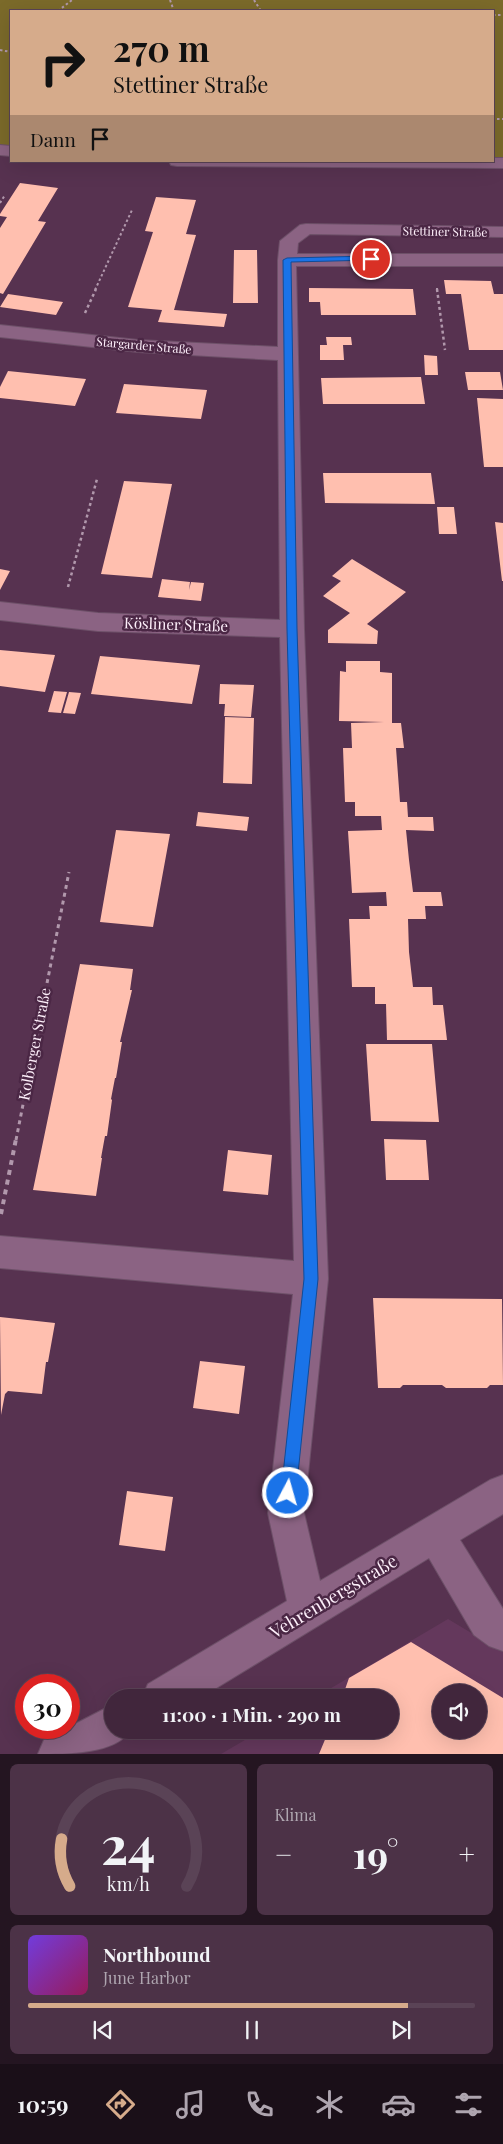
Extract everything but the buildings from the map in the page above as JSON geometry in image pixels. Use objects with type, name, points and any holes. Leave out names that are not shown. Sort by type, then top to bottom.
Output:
[{"type":"street","points":[[205,162],[262,164],[503,163]]},
{"type":"street","name":"Stettiner Straße","points":[[308,1611],[286,1513],[311,1279],[292,629],[287,260],[289,241],[306,230],[503,232]]},
{"type":"street","name":"Stettiner Straße","points":[[287,260],[503,260]]},
{"type":"street","name":"Stargarder Straße","points":[[0,331],[138,346],[288,354]]},
{"type":"street","name":"Kösliner Straße","points":[[0,611],[98,622],[292,629]]},
{"type":"street","points":[[0,1252],[311,1279]]},
{"type":"street","name":"Vehrenbergstraße","points":[[177,1689],[503,1493]]},
{"type":"street","points":[[436,1534],[488,1621],[503,1632]]},
{"type":"street","points":[[58,1754],[104,1729]]},
{"type":"path","points":[[59,10],[72,0]]},
{"type":"path","points":[[0,50],[10,52]]},
{"type":"path","points":[[0,203],[5,195]]},
{"type":"path","points":[[73,339],[132,210]]},
{"type":"path","name":"Stettiner Straße","points":[[433,260],[445,350]]},
{"type":"path","points":[[60,618],[97,479]]},
{"type":"path","name":"Kolberger Straße","points":[[0,1217],[69,872]]},
{"type":"shaded area","points":[[0,0],[503,0],[503,163],[494,161],[494,10],[10,10],[10,151],[0,150]]},
{"type":"shaded area","points":[[448,1619],[503,1652],[503,1754],[221,1754],[247,1739],[399,1739],[399,1689],[330,1689]]},
{"type":"route","points":[[288,1493],[311,1279],[292,629],[287,260],[371,259]]}]
